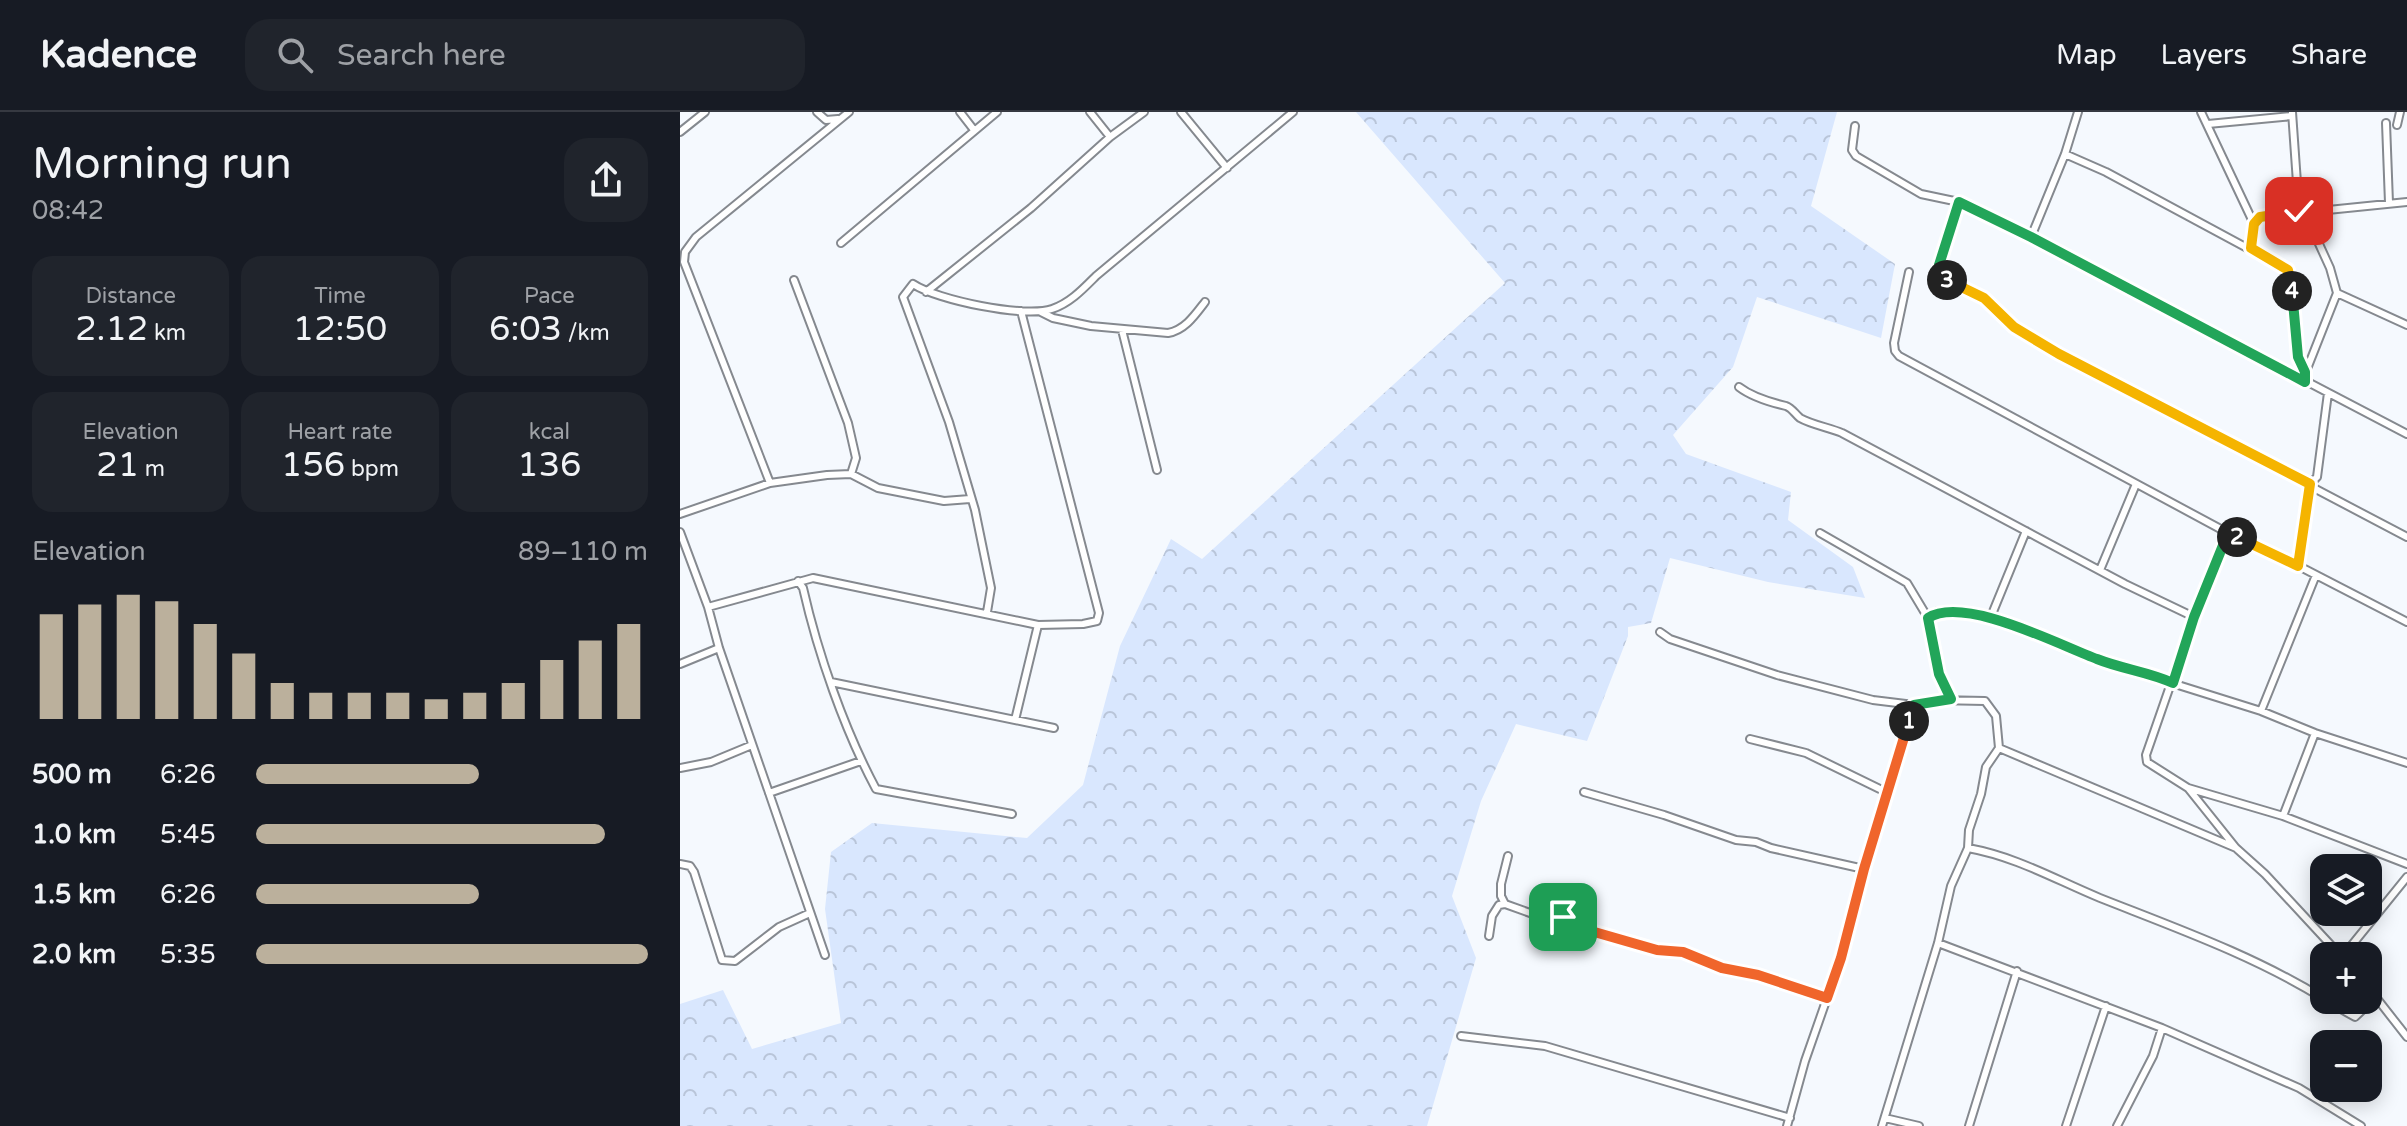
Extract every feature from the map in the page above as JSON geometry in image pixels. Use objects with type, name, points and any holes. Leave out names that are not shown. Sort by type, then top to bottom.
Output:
[{"type":"street","points":[[680,132],[705,112]]},
{"type":"street","points":[[817,112],[826,120],[840,119]]},
{"type":"street","points":[[770,483],[684,262],[685,252],[696,237],[849,112]]},
{"type":"street","points":[[960,112],[974,130]]},
{"type":"street","points":[[841,243],[997,112]]},
{"type":"street","points":[[1090,112],[1110,137]]},
{"type":"street","points":[[926,292],[1144,112]]},
{"type":"street","points":[[1181,112],[1227,168]]},
{"type":"street","points":[[987,612],[991,601],[989,573],[975,510],[949,422],[903,297],[913,284],[926,292],[974,304],[1041,312],[1056,308],[1074,298],[1096,276],[1293,112]]},
{"type":"street","points":[[2031,237],[2065,154],[2078,112]]},
{"type":"street","points":[[2201,112],[2254,224],[2251,248]]},
{"type":"street","points":[[2397,125],[2400,112]]},
{"type":"street","points":[[2208,124],[2292,114],[2302,211],[2330,268],[2337,293],[2305,372],[2305,382]]},
{"type":"street","points":[[825,132],[826,120]]},
{"type":"street","points":[[2386,123],[2389,203]]},
{"type":"street","points":[[1855,126],[1852,150],[1860,159],[1921,194],[1959,202],[2031,237],[2407,434]]},
{"type":"street","points":[[2065,154],[2106,172],[2288,270],[2298,357],[2305,372]]},
{"type":"street","points":[[1959,202],[1939,265],[1943,277],[1984,298],[2014,327],[2059,354],[2407,537]]},
{"type":"street","points":[[2254,224],[2260,217],[2407,202]]},
{"type":"street","points":[[1909,272],[1894,343],[1899,356],[2228,533],[2407,622]]},
{"type":"street","points":[[794,280],[848,423],[856,458],[851,474]]},
{"type":"street","points":[[2337,293],[2407,325]]},
{"type":"street","points":[[1041,312],[1053,318],[1122,330],[1132,327],[1174,332],[1190,321],[1205,302]]},
{"type":"street","points":[[708,607],[798,581],[822,579],[1038,625],[1097,621],[1099,613],[1021,311]]},
{"type":"street","points":[[1122,330],[1157,470]]},
{"type":"street","points":[[1739,387],[1778,406],[1787,406],[1806,420],[1842,433],[2194,617]]},
{"type":"street","points":[[2298,566],[2310,484],[2317,477],[2328,393]]},
{"type":"street","points":[[680,514],[770,483],[851,474],[878,488],[944,501],[970,499]]},
{"type":"street","points":[[2100,570],[2136,484]]},
{"type":"street","points":[[1990,619],[2026,531]]},
{"type":"street","points":[[680,532],[825,955]]},
{"type":"street","points":[[1820,533],[1907,583],[1928,618],[1939,674],[1951,699]]},
{"type":"street","points":[[2228,533],[2194,617],[2146,755],[2149,766],[2188,788],[2283,816],[2407,864]]},
{"type":"street","points":[[680,557],[687,550]]},
{"type":"street","points":[[2261,711],[2316,575]]},
{"type":"street","points":[[798,581],[803,588],[831,682],[861,761],[876,789],[1012,814]]},
{"type":"street","points":[[1928,618],[1938,611],[1949,611],[1990,619],[2038,634],[2095,659],[2261,711],[2315,733],[2407,763]]},
{"type":"street","points":[[1015,720],[1038,625]]},
{"type":"street","points":[[1660,632],[1670,639],[1806,683],[1873,700],[1914,705],[1951,699],[1985,701],[1996,716],[1999,748],[1986,767],[1969,830],[1968,848],[1951,886],[1938,943],[1882,1126]]},
{"type":"street","points":[[680,664],[719,648]]},
{"type":"street","points":[[831,682],[1054,728]]},
{"type":"street","points":[[1787,1126],[1805,1061],[1841,958],[1864,869],[1914,705]]},
{"type":"street","points":[[2283,816],[2315,733]]},
{"type":"street","points":[[1750,739],[1806,753],[1888,793]]},
{"type":"street","points":[[680,768],[711,762],[752,745]]},
{"type":"street","points":[[1999,748],[2236,848]]},
{"type":"street","points":[[769,793],[861,761]]},
{"type":"street","points":[[2188,788],[2236,848],[2329,942]]},
{"type":"street","points":[[1584,792],[1736,840],[1756,842],[1864,869]]},
{"type":"street","points":[[1968,848],[2027,864],[2286,976],[2310,991]]},
{"type":"street","points":[[1505,904],[1501,884],[1508,856]]},
{"type":"street","points":[[680,864],[690,866],[694,872],[722,960],[735,961],[779,927],[810,913]]},
{"type":"street","points":[[2354,942],[2407,877]]},
{"type":"street","points":[[1489,936],[1496,909],[1505,904],[1530,913],[1574,919],[1591,931],[1657,950],[1683,952],[1722,968],[1758,975],[1827,998]]},
{"type":"street","points":[[1938,943],[2162,1028],[2299,1088],[2361,1126]]},
{"type":"street","points":[[1969,1126],[2017,971]]},
{"type":"street","points":[[2382,1005],[2407,1037]]},
{"type":"street","points":[[2066,1126],[2106,1006]]},
{"type":"street","points":[[2117,1126],[2153,1056],[2162,1028]]},
{"type":"street","points":[[1461,1036],[1545,1046],[1790,1118]]},
{"type":"street","points":[[1885,1118],[1919,1126]]},
{"type":"green space","points":[[1356,112],[1837,112],[1811,206],[1895,264],[1881,338],[1757,297],[1733,367],[1673,435],[1686,454],[1791,492],[1788,520],[1853,567],[1865,598],[1768,582],[1670,558],[1651,623],[1628,627],[1628,636],[1587,741],[1516,724],[1481,801],[1452,896],[1476,958],[1427,1126],[680,1126],[680,1004],[723,990],[752,1049],[841,1023],[825,909],[831,852],[872,823],[1027,838],[1083,785],[1120,646],[1171,539],[1202,559],[1505,283]]},
{"type":"route","points":[[1563,917],[1574,919],[1591,931],[1657,950],[1683,952],[1722,968],[1758,975],[1827,998],[1914,705],[1951,699],[1939,674],[1928,618],[1938,611],[1985,617],[2038,634],[2095,659],[2173,683],[2194,617],[2228,533],[2298,566],[2310,484],[2059,354],[2014,327],[1984,298],[1946,280],[1939,265],[1959,202],[2305,382],[2305,372],[2298,357],[2291,277],[2283,265],[2251,248],[2254,224],[2260,217],[2299,211]]}]
